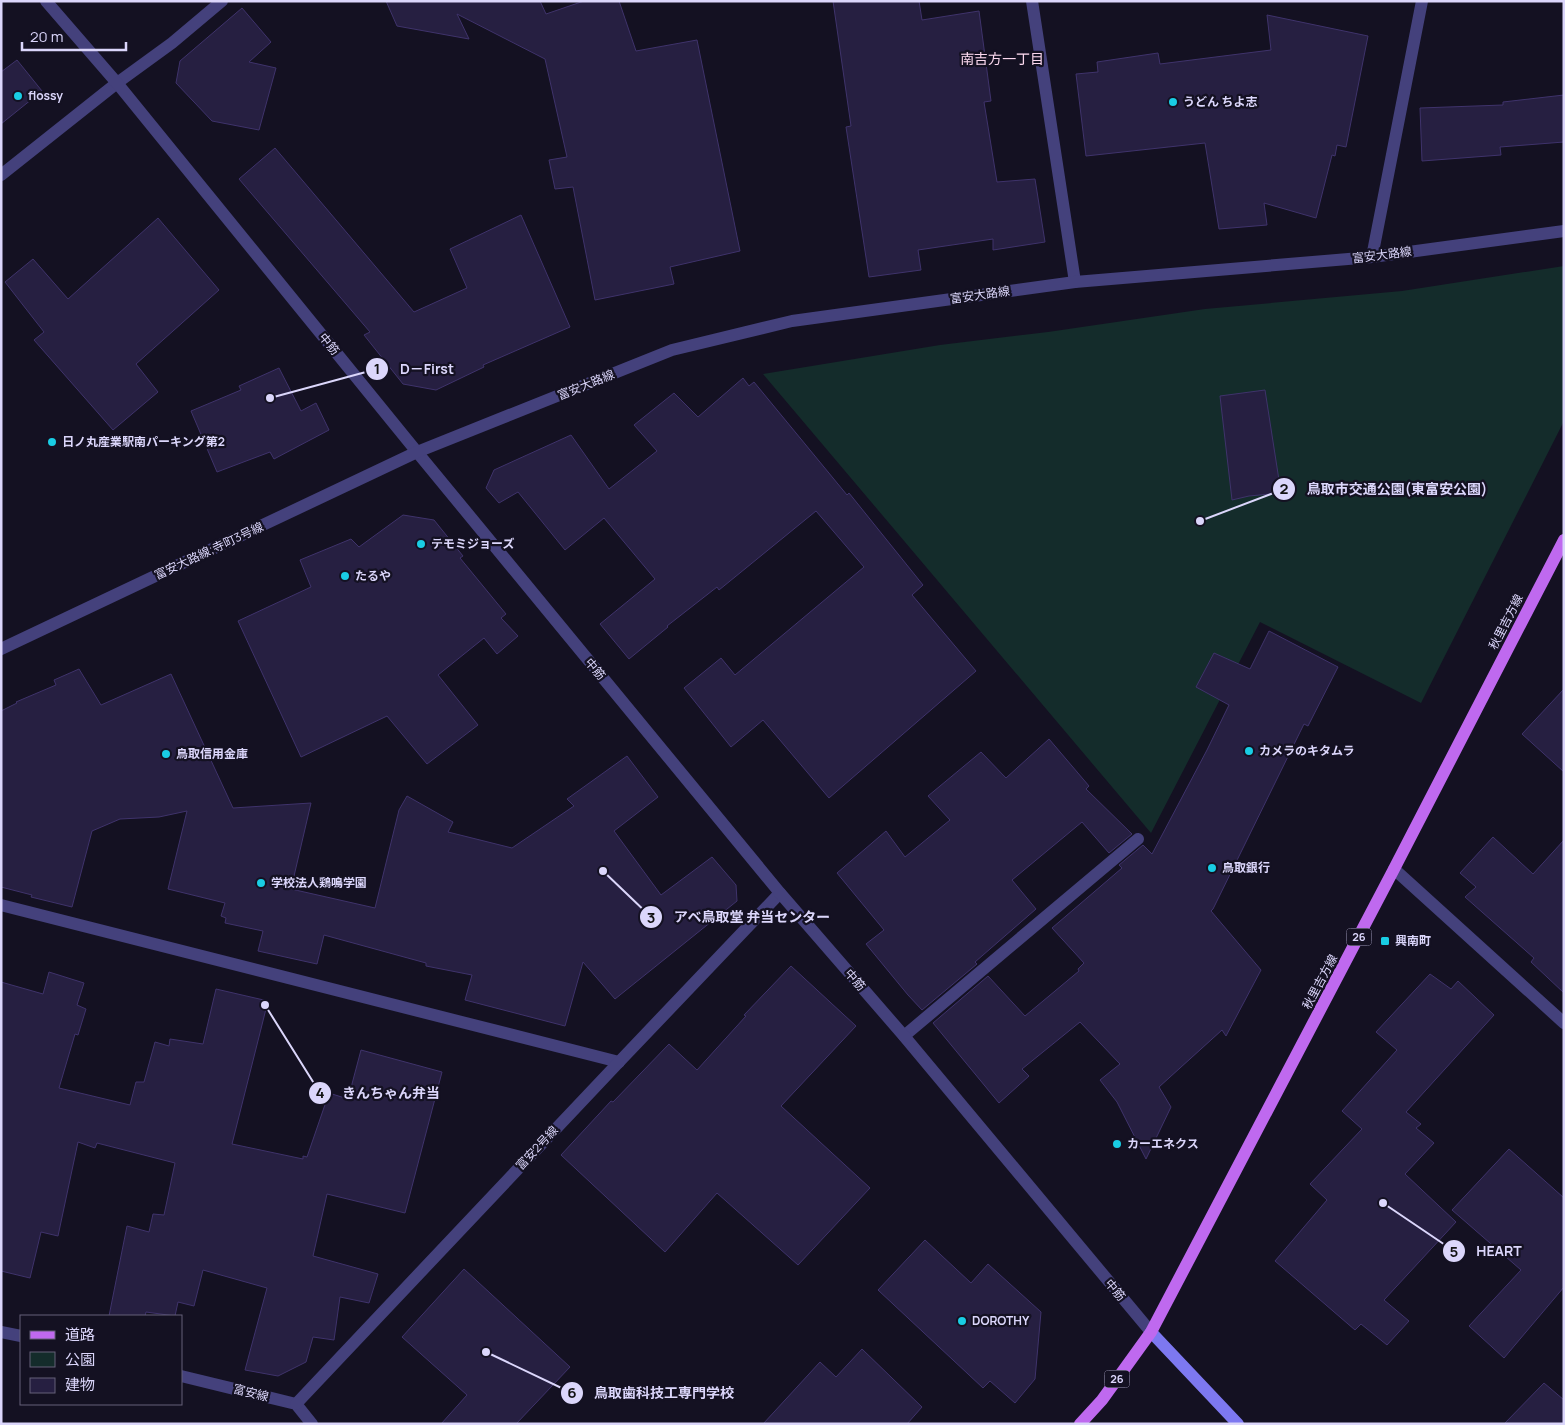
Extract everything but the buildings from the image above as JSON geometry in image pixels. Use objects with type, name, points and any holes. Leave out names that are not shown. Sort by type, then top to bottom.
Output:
[{"type":"main road","name":"秋里吉方線","points":[[1080,1424],[1102,1400],[1151,1332],[1564,540]]},
{"type":"main road","points":[[1151,1332],[1238,1424]]},
{"type":"street","name":"中筋","points":[[46,1],[117,83],[417,452],[780,893],[904,1036],[1151,1332]]},
{"type":"street","points":[[1,175],[117,83],[172,43],[222,1]]},
{"type":"street","points":[[1032,1],[1075,282]]},
{"type":"street","points":[[1372,257],[1422,1]]},
{"type":"street","name":"富安大路線","points":[[417,452],[672,350],[792,321],[1075,282],[1372,257],[1564,231]]},
{"type":"street","name":"富安大路線;寺町3号線","points":[[1,649],[417,452]]},
{"type":"street","points":[[904,1036],[1138,839]]},
{"type":"street","points":[[1394,869],[1564,1023]]},
{"type":"street","name":"富安2号線","points":[[296,1404],[780,893]]},
{"type":"street","points":[[1,904],[619,1062]]},
{"type":"street","points":[[1,1332],[20,1336]]},
{"type":"street","name":"富安線","points":[[182,1376],[296,1404]]},
{"type":"street","points":[[296,1404],[312,1424]]},
{"type":"green space","points":[[1564,266],[1564,421],[1421,703],[1260,622],[1151,833],[763,374],[940,345],[1048,332],[1205,309],[1402,291]]},
{"type":"place","name":"flossy","points":[[18,96]]},
{"type":"place","name":"うどん ちよ志","points":[[1173,102]]},
{"type":"place","name":"D－First","points":[[270,398]]},
{"type":"place","name":"日ノ丸産業駅南パーキング第2","points":[[52,442]]},
{"type":"place","name":"鳥取市交通公園(東富安公園)","points":[[1200,521]]},
{"type":"place","name":"テモミジョーズ","points":[[421,544]]},
{"type":"place","name":"たるや","points":[[345,576]]},
{"type":"place","name":"カメラのキタムラ","points":[[1249,751]]},
{"type":"place","name":"鳥取信用金庫","points":[[166,754]]},
{"type":"place","name":"鳥取銀行","points":[[1212,868]]},
{"type":"place","name":"アベ鳥取堂 弁当センター","points":[[603,871]]},
{"type":"place","name":"学校法人鶏鳴学園","points":[[261,883]]},
{"type":"place","name":"興南町","points":[[1385,941]]},
{"type":"place","name":"きんちゃん弁当","points":[[265,1005]]},
{"type":"place","name":"カーエネクス","points":[[1117,1144]]},
{"type":"place","name":"HEART","points":[[1383,1203]]},
{"type":"place","name":"DOROTHY","points":[[962,1321]]},
{"type":"place","name":"鳥取歯科技工専門学校","points":[[486,1352]]},
{"type":"district","name":"南吉方一丁目","points":[[1002,59]]}]
